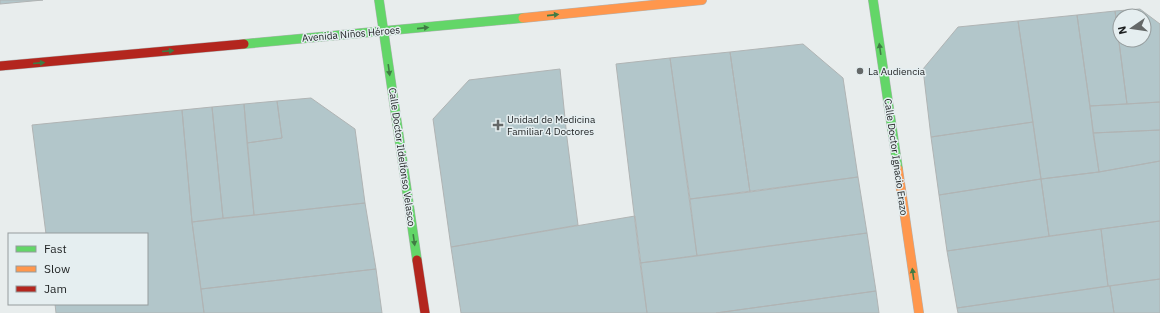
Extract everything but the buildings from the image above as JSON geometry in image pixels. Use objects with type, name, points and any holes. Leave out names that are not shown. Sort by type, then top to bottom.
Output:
[{"type":"main road","name":"Calle Doctor Ildelfonso Velasco","points":[[379,0],[425,313]]},
{"type":"main road","name":"Avenida Niños Héroes","points":[[0,66],[383,32],[702,0]]},
{"type":"main road","name":"Calle Doctor Ignacio Erazo","points":[[873,0],[919,313]]},
{"type":"traffic: fast","points":[[379,0],[417,260]]},
{"type":"traffic: fast","points":[[873,0],[898,169]]},
{"type":"traffic: fast","points":[[244,44],[523,18]]},
{"type":"traffic: slow","points":[[523,18],[702,0]]},
{"type":"traffic: slow","points":[[898,169],[919,313]]},
{"type":"traffic: jam","points":[[0,66],[244,44]]},
{"type":"traffic: jam","points":[[417,260],[425,313]]},
{"type":"place","name":"La Audiencia","points":[[860,71]]},
{"type":"place","name":"Unidad de Medicina Familiar 4 Doctores","points":[[498,125]]}]
